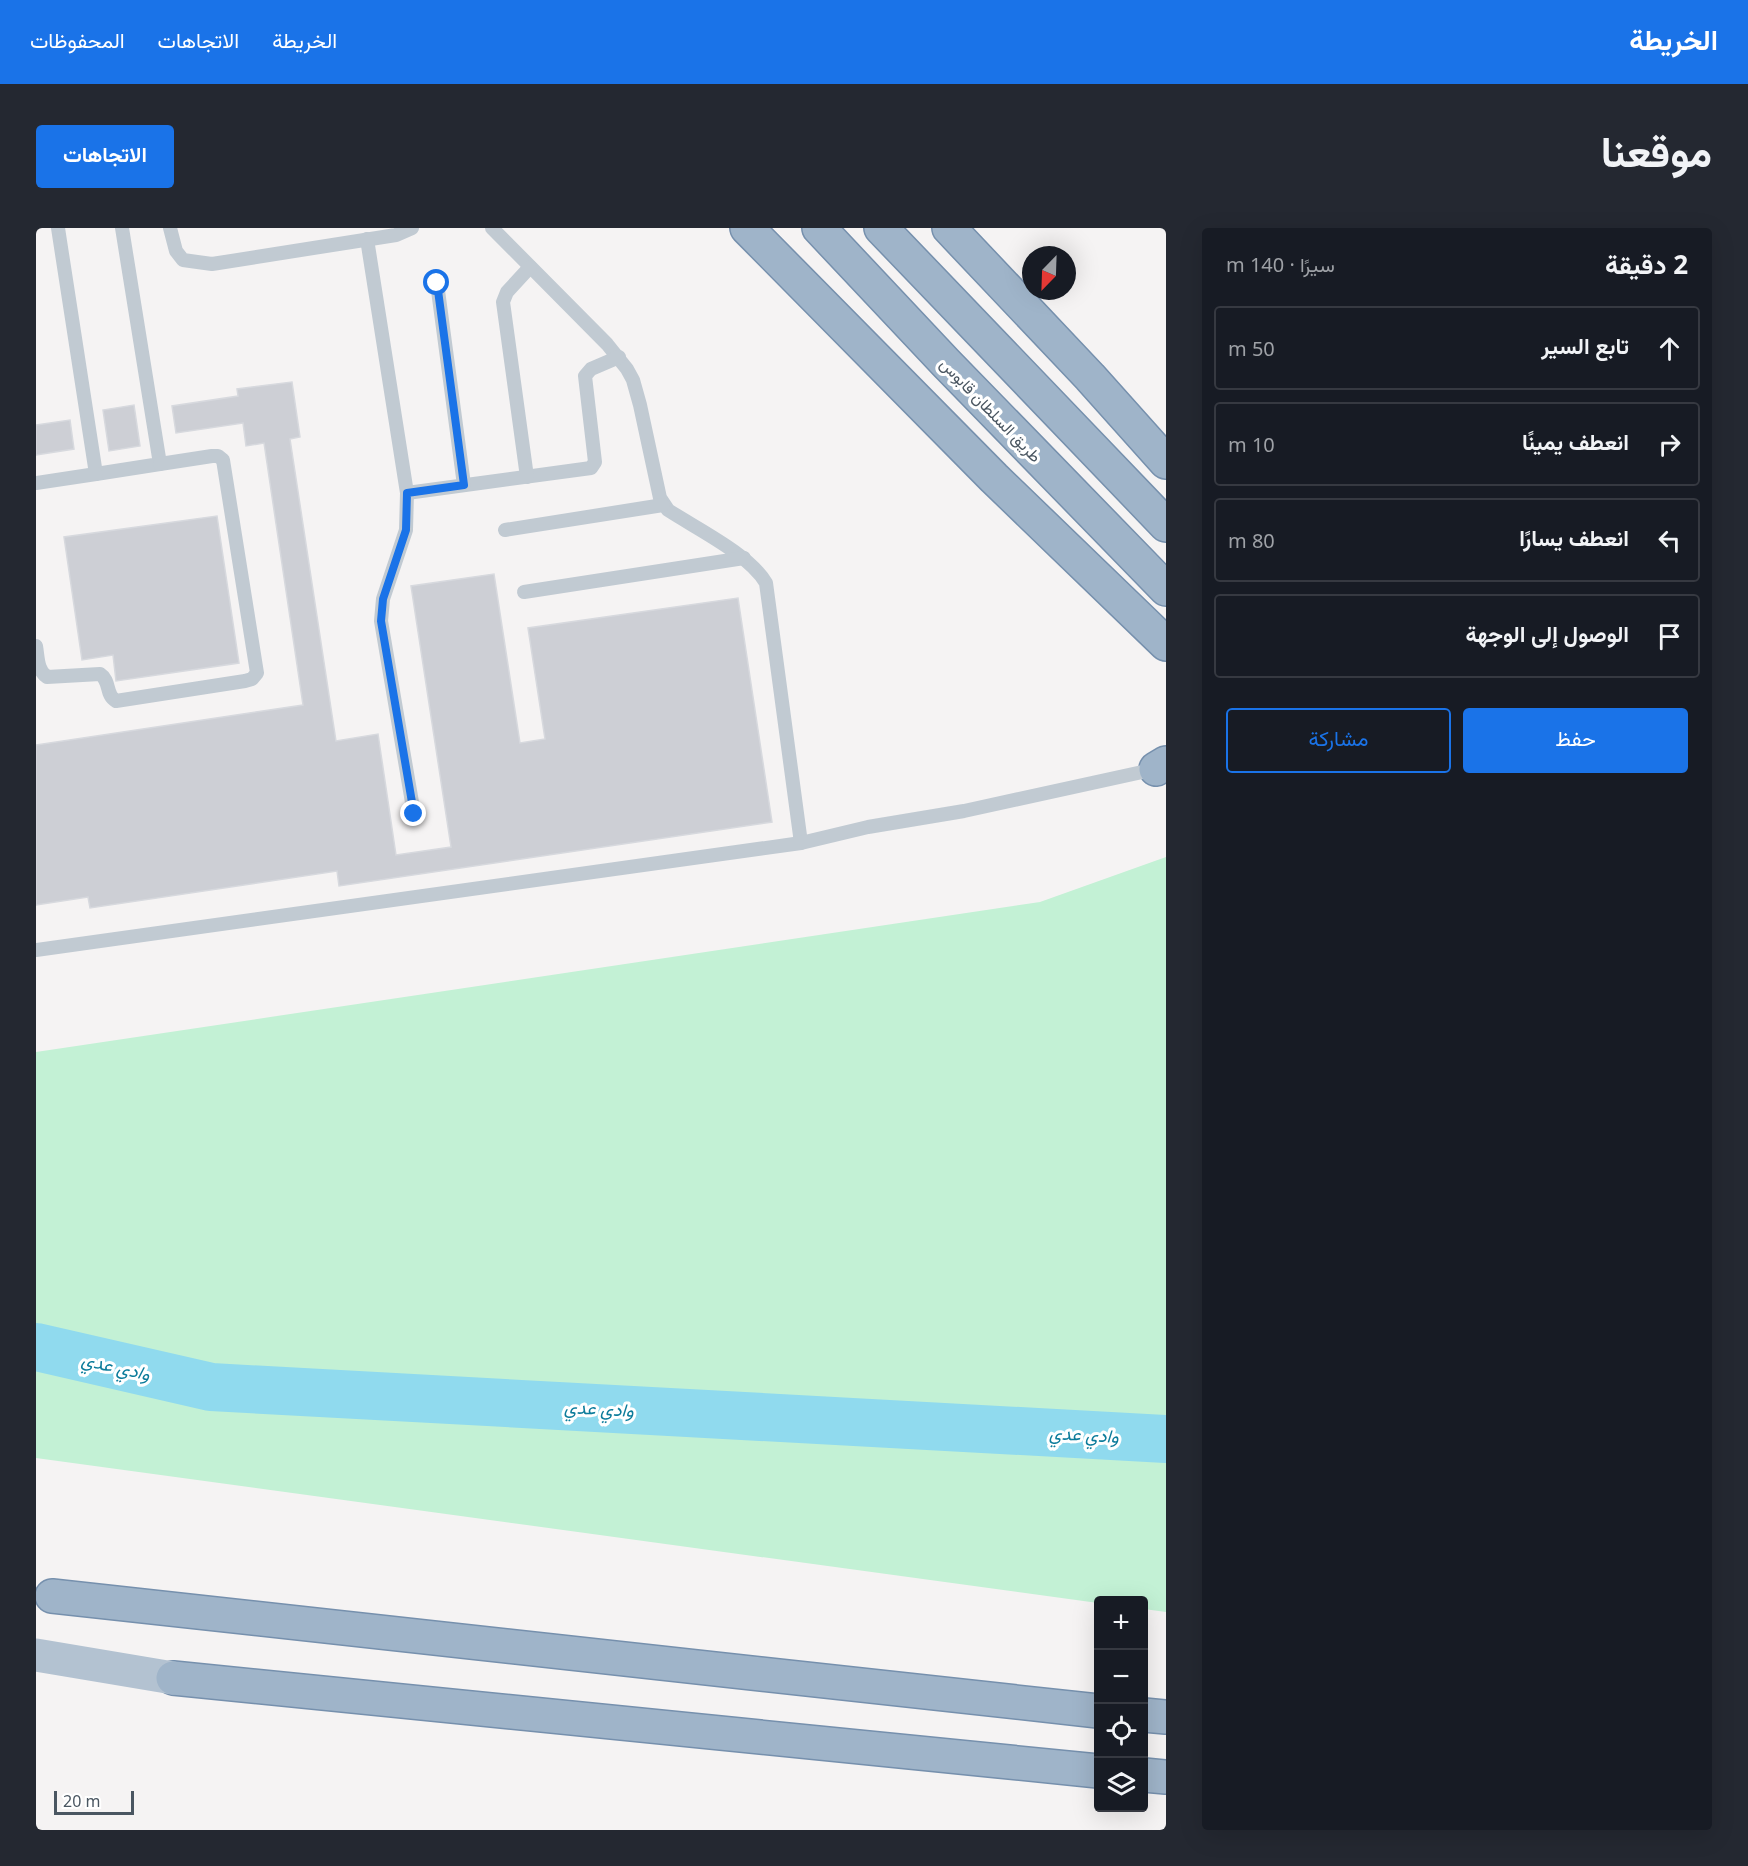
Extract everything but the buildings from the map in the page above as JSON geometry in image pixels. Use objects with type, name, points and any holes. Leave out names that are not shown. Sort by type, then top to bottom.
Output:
[{"type":"highway","points":[[747,228],[994,478],[1166,644]]},
{"type":"highway","name":"طريق السلطان قابوس","points":[[819,228],[946,363],[1166,589]]},
{"type":"highway","points":[[881,228],[1166,525]]},
{"type":"highway","points":[[949,228],[1090,376],[1166,462]]},
{"type":"highway","points":[[41,1594],[1094,1711]]},
{"type":"highway","points":[[173,1678],[1094,1771]]},
{"type":"highway","points":[[1148,1715],[1166,1717]]},
{"type":"highway","points":[[1148,1776],[1166,1778]]},
{"type":"main road","points":[[36,1655],[173,1678]]},
{"type":"main road","points":[[36,1665],[173,1678]]},
{"type":"lane","points":[[58,228],[96,474]]},
{"type":"lane","points":[[122,228],[160,464]]},
{"type":"lane","points":[[170,228],[176,251],[183,260],[212,264],[396,235],[412,228]]},
{"type":"lane","points":[[492,228],[619,357],[633,381],[663,505],[744,558],[760,573],[769,592],[801,843]]},
{"type":"lane","points":[[367,239],[407,493],[406,530],[383,599],[381,621],[414,814]]},
{"type":"lane","points":[[527,477],[503,302],[507,292],[530,267]]},
{"type":"lane","points":[[437,283],[464,485]]},
{"type":"lane","points":[[407,493],[591,468],[595,462],[585,376],[591,369],[619,357]]},
{"type":"lane","points":[[36,483],[212,456],[218,456],[223,460],[258,666],[257,673],[252,679],[245,681],[116,701],[110,695],[106,680],[100,674],[46,677],[40,668],[36,646]]},
{"type":"lane","points":[[505,530],[663,505]]},
{"type":"lane","points":[[524,592],[744,558]]},
{"type":"lane","points":[[36,950],[801,843],[868,827],[964,811],[1163,767]]},
{"type":"green space","points":[[1166,857],[1166,1612],[1148,1610],[1148,1596],[1094,1596],[1094,1602],[36,1458],[36,1052],[1040,902]]},
{"type":"waterway","name":"وادي عدي","points":[[36,1347],[211,1387],[1166,1439]]},
{"type":"route","points":[[414,814],[381,621],[383,599],[406,530],[407,493],[464,485],[437,283]]}]
